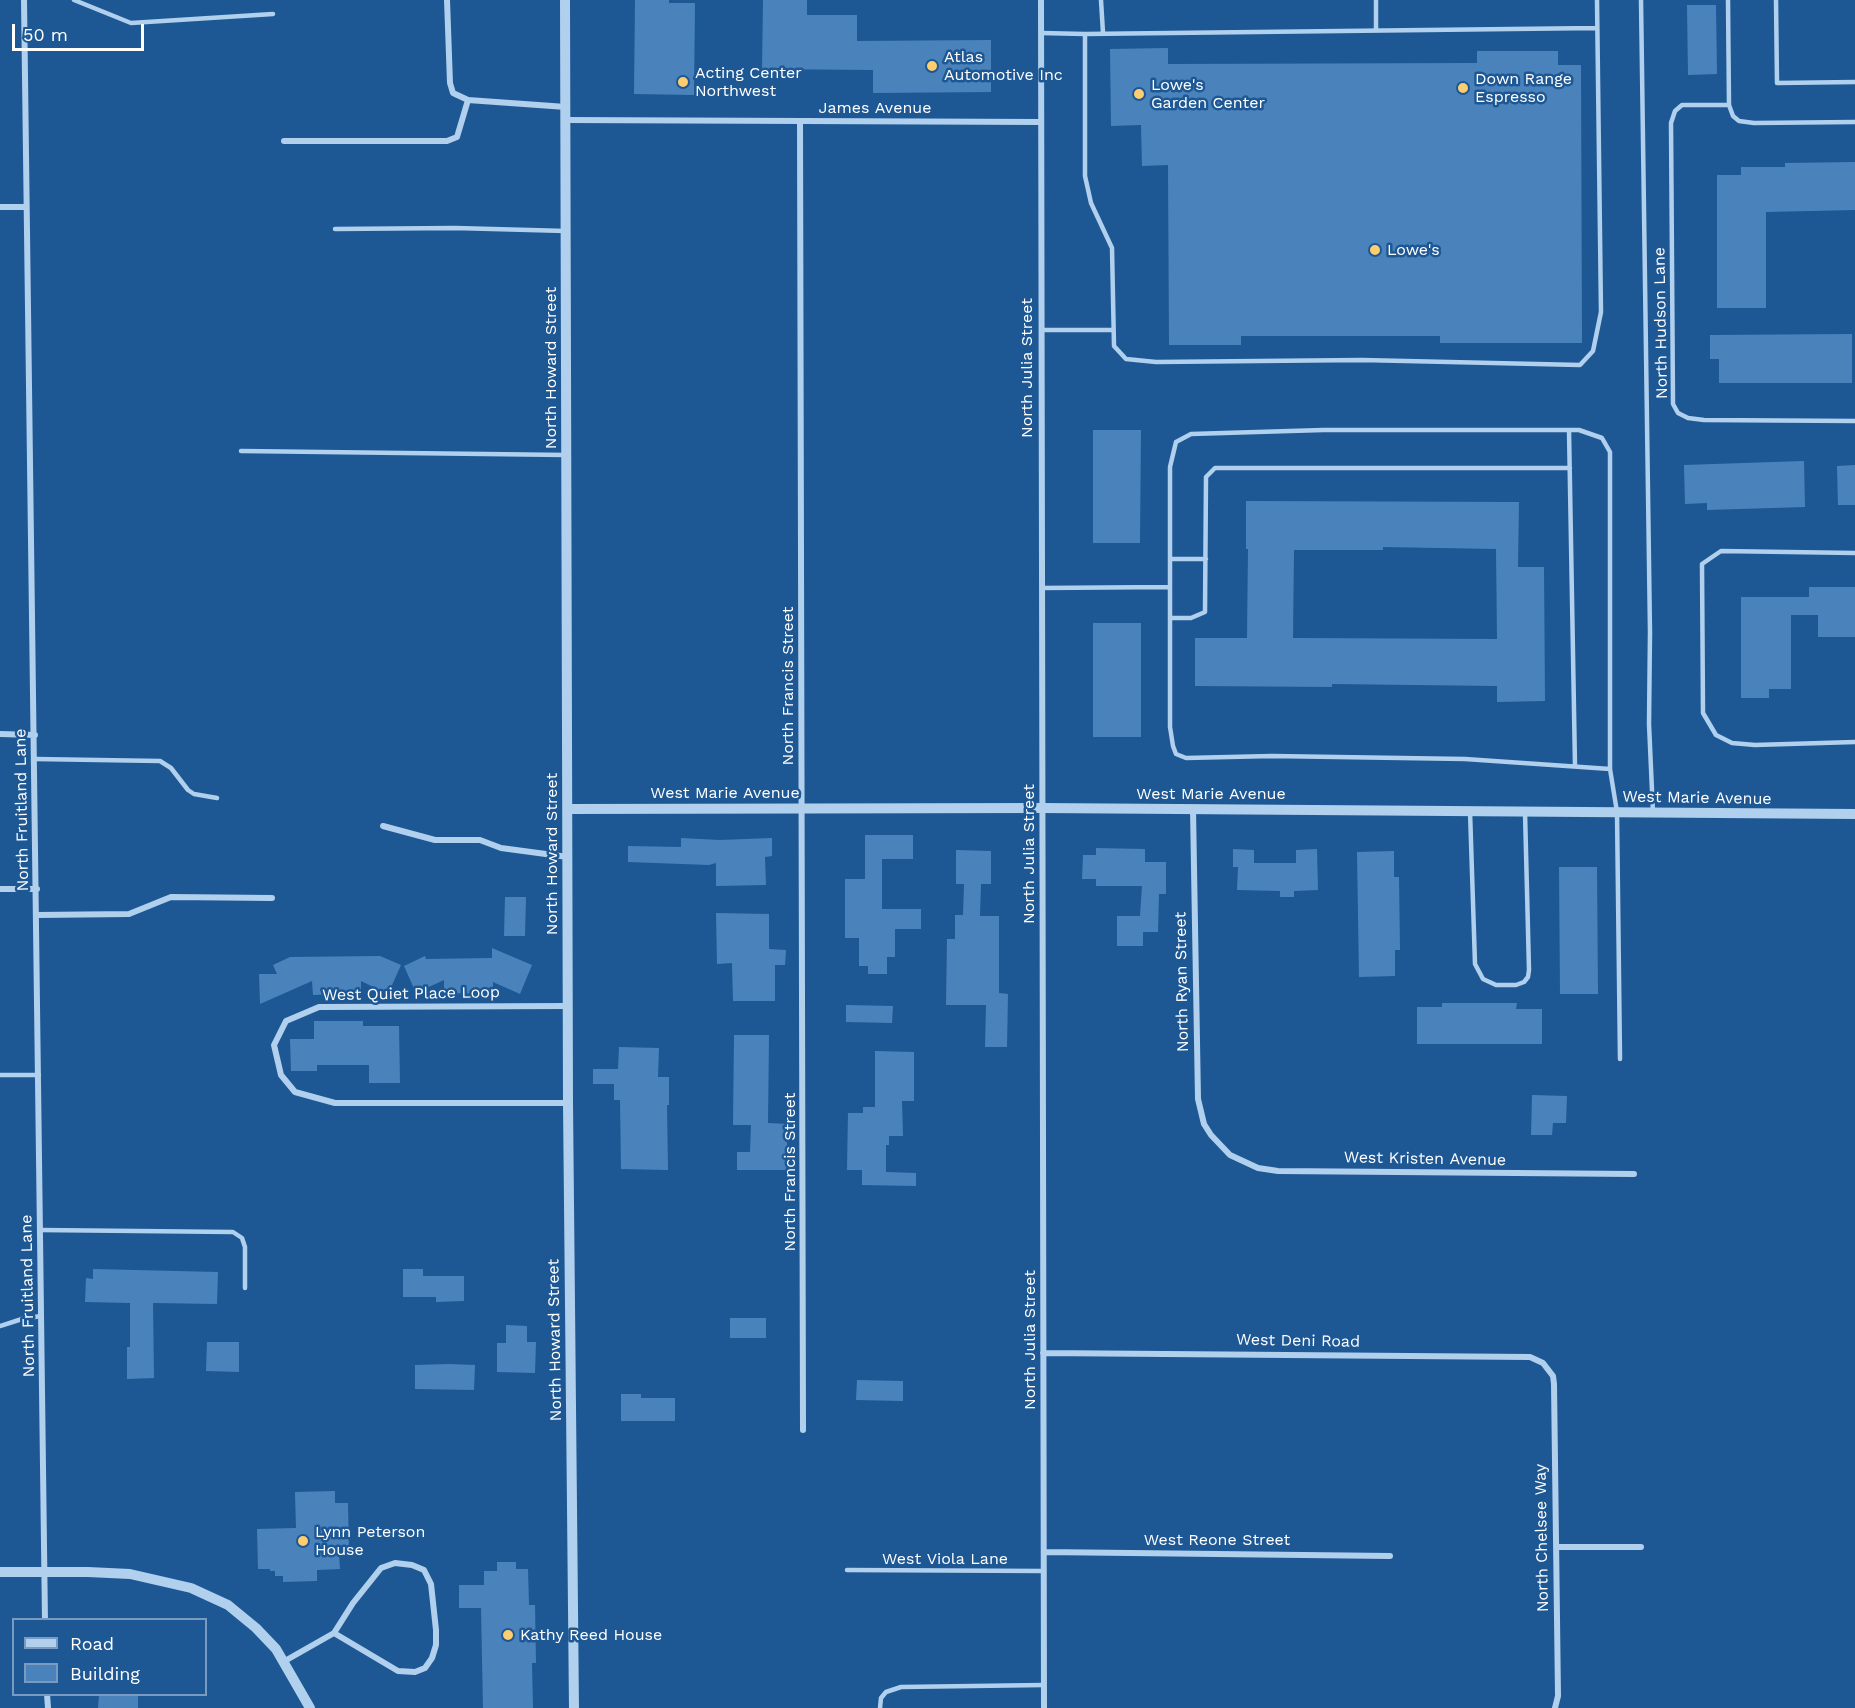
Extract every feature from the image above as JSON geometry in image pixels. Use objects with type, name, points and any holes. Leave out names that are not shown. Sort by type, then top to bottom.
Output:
[{"type":"street","name":"North Fruitland Lane","points":[[24,0],[45,1618]]},
{"type":"street","points":[[447,0],[450,83],[453,93],[468,100],[566,107]]},
{"type":"street","name":"North Howard Street","points":[[565,0],[568,1103],[574,1708]]},
{"type":"street","name":"North Julia Street","points":[[1041,0],[1044,1708]]},
{"type":"street","points":[[284,141],[447,141],[457,137],[468,100]]},
{"type":"street","name":"James Avenue","points":[[566,120],[1041,122]]},
{"type":"street","name":"North Francis Street","points":[[800,121],[803,1430]]},
{"type":"street","points":[[0,207],[25,207]]},
{"type":"street","points":[[0,734],[35,735]]},
{"type":"street","name":"West Marie Avenue","points":[[568,809],[1042,808],[1855,814]]},
{"type":"street","name":"North Ryan Street","points":[[1193,809],[1198,1099],[1204,1124],[1222,1148]]},
{"type":"street","points":[[382,826],[435,840],[480,840],[501,848],[568,857]]},
{"type":"street","points":[[0,889],[37,889]]},
{"type":"street","points":[[37,915],[129,914],[171,897],[272,898]]},
{"type":"street","name":"West Quiet Place Loop","points":[[568,1006],[319,1007],[286,1021],[274,1045],[282,1075],[295,1092],[335,1102],[568,1103]]},
{"type":"street","name":"West Kristen Avenue","points":[[1222,1148],[1247,1164],[1278,1171],[1634,1174]]},
{"type":"street","name":"West Deni Road","points":[[1043,1353],[1530,1357],[1537,1359],[1549,1369]]},
{"type":"street","name":"North Chelsee Way","points":[[1549,1369],[1554,1384],[1558,1696],[1555,1708]]},
{"type":"street","points":[[1556,1547],[1641,1547]]},
{"type":"street","name":"West Reone Street","points":[[1044,1552],[1390,1556]]},
{"type":"street","points":[[283,1662],[334,1633],[353,1602],[381,1568],[395,1563],[412,1565],[424,1570],[430,1584],[436,1630],[436,1645],[432,1658],[425,1668],[415,1672],[398,1671],[334,1633]]},
{"type":"street","points":[[0,1572],[130,1574],[191,1588],[228,1605],[256,1628],[276,1649],[310,1708]]},
{"type":"lane","points":[[74,0],[131,23],[273,14]]},
{"type":"lane","points":[[1101,0],[1103,33]]},
{"type":"lane","points":[[1376,0],[1376,30]]},
{"type":"lane","points":[[1085,34],[1085,176],[1091,203],[1112,248],[1114,346],[1126,359],[1156,362],[1362,360],[1581,365],[1593,351],[1601,312],[1597,0]]},
{"type":"lane","points":[[1641,0],[1650,632],[1649,724],[1653,813]]},
{"type":"lane","points":[[1728,0],[1729,105],[1732,116],[1739,121],[1754,123],[1855,122]]},
{"type":"lane","points":[[1776,0],[1777,83],[1855,82]]},
{"type":"lane","points":[[1041,33],[1597,28]]},
{"type":"lane","name":"North Hudson Lane","points":[[1729,105],[1682,105],[1675,111],[1671,123],[1673,404],[1678,413],[1688,418],[1704,420],[1855,421]]},
{"type":"lane","points":[[335,229],[455,228],[566,231]]},
{"type":"lane","points":[[1041,330],[1113,330]]},
{"type":"lane","points":[[1610,769],[1465,759],[1272,756],[1186,758],[1176,754],[1170,727],[1170,467],[1176,442],[1191,434],[1323,430],[1579,430],[1602,438],[1610,452],[1610,769],[1617,812],[1620,1059]]},
{"type":"lane","points":[[1569,430],[1575,766]]},
{"type":"lane","points":[[241,451],[566,455]]},
{"type":"lane","points":[[1170,618],[1191,618],[1205,612],[1206,477],[1215,468],[1570,468]]},
{"type":"lane","points":[[1855,553],[1721,551],[1702,564],[1703,713],[1716,735],[1732,742],[1755,745],[1855,742]]},
{"type":"lane","points":[[1170,559],[1206,560]]},
{"type":"lane","points":[[1041,588],[1170,587]]},
{"type":"lane","points":[[35,759],[160,761],[171,768],[188,790],[194,794],[217,798]]},
{"type":"lane","points":[[1470,811],[1475,964],[1483,979],[1496,985],[1516,985],[1524,982],[1529,970],[1525,812]]},
{"type":"lane","points":[[0,1075],[39,1075]]},
{"type":"lane","points":[[40,1230],[233,1232],[242,1238],[245,1247],[245,1288]]},
{"type":"lane","points":[[0,1326],[41,1316]]},
{"type":"lane","name":"West Viola Lane","points":[[847,1570],[1044,1571]]},
{"type":"lane","points":[[880,1708],[881,1698],[886,1692],[901,1688],[1044,1685]]},
{"type":"building","points":[[635,0],[695,3],[694,95],[634,94]]},
{"type":"building","points":[[763,0],[807,0],[807,15],[857,15],[857,41],[991,40],[991,92],[873,93],[873,70],[762,69]]},
{"type":"building","points":[[1687,5],[1716,5],[1717,74],[1688,75]]},
{"type":"building","name":"Lowe's","points":[[1168,48],[1168,64],[1477,63],[1477,51],[1558,51],[1558,65],[1581,65],[1582,343],[1440,343],[1440,336],[1241,336],[1241,345],[1169,345],[1168,165],[1142,166],[1141,125],[1111,126],[1110,49]]},
{"type":"building","points":[[1855,162],[1855,210],[1766,212],[1766,308],[1717,308],[1717,175],[1741,175],[1741,167],[1785,167],[1785,163]]},
{"type":"building","points":[[1852,334],[1852,383],[1719,383],[1719,359],[1710,359],[1710,335]]},
{"type":"building","points":[[1093,430],[1141,430],[1140,543],[1093,543]]},
{"type":"building","points":[[1804,461],[1805,507],[1707,510],[1707,503],[1685,504],[1684,465]]},
{"type":"building","points":[[1855,465],[1855,505],[1838,505],[1837,466]]},
{"type":"building","points":[[1246,501],[1519,502],[1518,567],[1544,567],[1545,701],[1497,702],[1497,686],[1332,684],[1332,687],[1195,686],[1195,638],[1247,638],[1248,549],[1246,549]],"holes":[[[1383,547],[1496,549],[1497,639],[1293,638],[1294,550],[1383,550]]]},
{"type":"building","points":[[1809,587],[1855,587],[1855,637],[1818,637],[1818,615],[1791,615],[1791,689],[1769,689],[1769,698],[1741,698],[1741,597],[1809,597]]},
{"type":"building","points":[[1093,623],[1141,623],[1141,737],[1093,737]]},
{"type":"building","points":[[865,835],[913,835],[913,859],[882,859],[882,909],[921,909],[921,929],[895,929],[895,957],[887,957],[887,974],[868,974],[868,966],[859,966],[859,938],[845,938],[845,879],[865,879]]},
{"type":"building","points":[[681,838],[720,840],[772,838],[772,856],[765,857],[766,885],[716,886],[716,863],[709,865],[628,862],[628,846],[681,847]]},
{"type":"building","points":[[1096,848],[1145,849],[1145,862],[1166,862],[1166,894],[1159,894],[1158,932],[1143,932],[1143,946],[1117,946],[1117,916],[1140,916],[1142,886],[1096,886],[1096,879],[1082,879],[1083,855],[1096,855]]},
{"type":"building","points":[[1233,849],[1254,850],[1254,863],[1296,863],[1296,850],[1317,849],[1318,890],[1294,891],[1294,897],[1280,897],[1280,891],[1237,890],[1238,867],[1233,867]]},
{"type":"building","points":[[956,850],[991,851],[991,884],[981,884],[980,916],[999,916],[999,993],[1008,994],[1007,1047],[985,1047],[986,1005],[946,1005],[947,939],[955,939],[955,915],[963,915],[964,884],[956,884]]},
{"type":"building","points":[[1394,851],[1394,877],[1399,877],[1400,950],[1395,950],[1395,976],[1359,977],[1357,852]]},
{"type":"building","points":[[1559,867],[1597,867],[1598,994],[1560,994]]},
{"type":"building","points":[[505,897],[526,897],[525,936],[504,936]]},
{"type":"building","points":[[716,913],[769,914],[769,949],[786,950],[785,965],[775,965],[775,1001],[733,1001],[732,963],[717,964]]},
{"type":"building","points":[[492,948],[532,965],[520,994],[493,982],[493,994],[444,993],[444,980],[416,993],[404,966],[425,956],[426,959],[492,958]]},
{"type":"building","points":[[380,956],[401,965],[388,994],[361,981],[361,993],[313,995],[312,981],[260,1004],[259,974],[277,974],[273,965],[290,957]]},
{"type":"building","points":[[1442,1003],[1517,1003],[1516,1009],[1542,1009],[1542,1044],[1417,1044],[1417,1007],[1442,1007]]},
{"type":"building","points":[[846,1005],[893,1006],[892,1023],[846,1022]]},
{"type":"building","points":[[314,1021],[363,1021],[363,1026],[399,1026],[400,1083],[369,1083],[369,1065],[317,1065],[317,1071],[291,1071],[290,1039],[314,1039]]},
{"type":"building","points":[[734,1035],[769,1035],[768,1123],[787,1124],[787,1170],[737,1170],[737,1152],[750,1152],[751,1125],[733,1125]]},
{"type":"building","points":[[619,1047],[659,1048],[658,1077],[669,1077],[668,1170],[621,1169],[620,1100],[614,1100],[614,1084],[593,1084],[593,1069],[618,1069]]},
{"type":"building","points":[[875,1051],[914,1052],[914,1101],[902,1101],[903,1136],[889,1136],[889,1145],[886,1145],[886,1172],[916,1173],[916,1186],[862,1185],[862,1170],[847,1170],[848,1113],[863,1113],[863,1107],[875,1107]]},
{"type":"building","points":[[1532,1095],[1567,1096],[1566,1123],[1553,1123],[1552,1135],[1531,1135]]},
{"type":"building","points":[[93,1269],[218,1272],[217,1304],[153,1303],[154,1378],[127,1379],[130,1303],[85,1302],[86,1278],[93,1279]]},
{"type":"building","points":[[403,1269],[423,1269],[423,1276],[464,1276],[464,1301],[436,1302],[436,1297],[403,1297]]},
{"type":"building","points":[[730,1318],[766,1318],[766,1338],[730,1338]]},
{"type":"building","points":[[506,1325],[527,1326],[527,1342],[536,1342],[535,1373],[497,1372],[497,1343],[506,1343]]},
{"type":"building","points":[[207,1342],[239,1342],[239,1372],[206,1371]]},
{"type":"building","points":[[415,1365],[475,1365],[474,1390],[415,1389]]},
{"type":"building","points":[[857,1380],[903,1381],[903,1401],[856,1400]]},
{"type":"building","points":[[621,1394],[641,1394],[641,1398],[675,1398],[675,1421],[621,1421]]},
{"type":"building","name":"Lynn Peterson House","points":[[335,1491],[335,1503],[348,1503],[349,1553],[339,1554],[340,1569],[317,1570],[317,1581],[283,1582],[283,1576],[275,1576],[275,1571],[258,1569],[257,1529],[296,1528],[295,1492]]},
{"type":"building","name":"Kathy Reed House","points":[[497,1562],[516,1562],[516,1569],[528,1569],[529,1605],[535,1605],[536,1663],[532,1663],[533,1708],[483,1708],[481,1608],[459,1608],[459,1585],[484,1585],[484,1571],[497,1571]]},
{"type":"building","points":[[99,1696],[138,1696],[138,1708],[98,1708]]},
{"type":"place","name":"Atlas Automotive Inc","points":[[932,66]]},
{"type":"place","name":"Acting Center Northwest","points":[[683,82]]},
{"type":"place","name":"Down Range Espresso","points":[[1463,88]]},
{"type":"place","name":"Lowe's Garden Center","points":[[1139,94]]},
{"type":"place","name":"Lowe's","points":[[1375,250]]},
{"type":"place","name":"Lynn Peterson House","points":[[303,1541]]},
{"type":"place","name":"Kathy Reed House","points":[[508,1635]]}]
